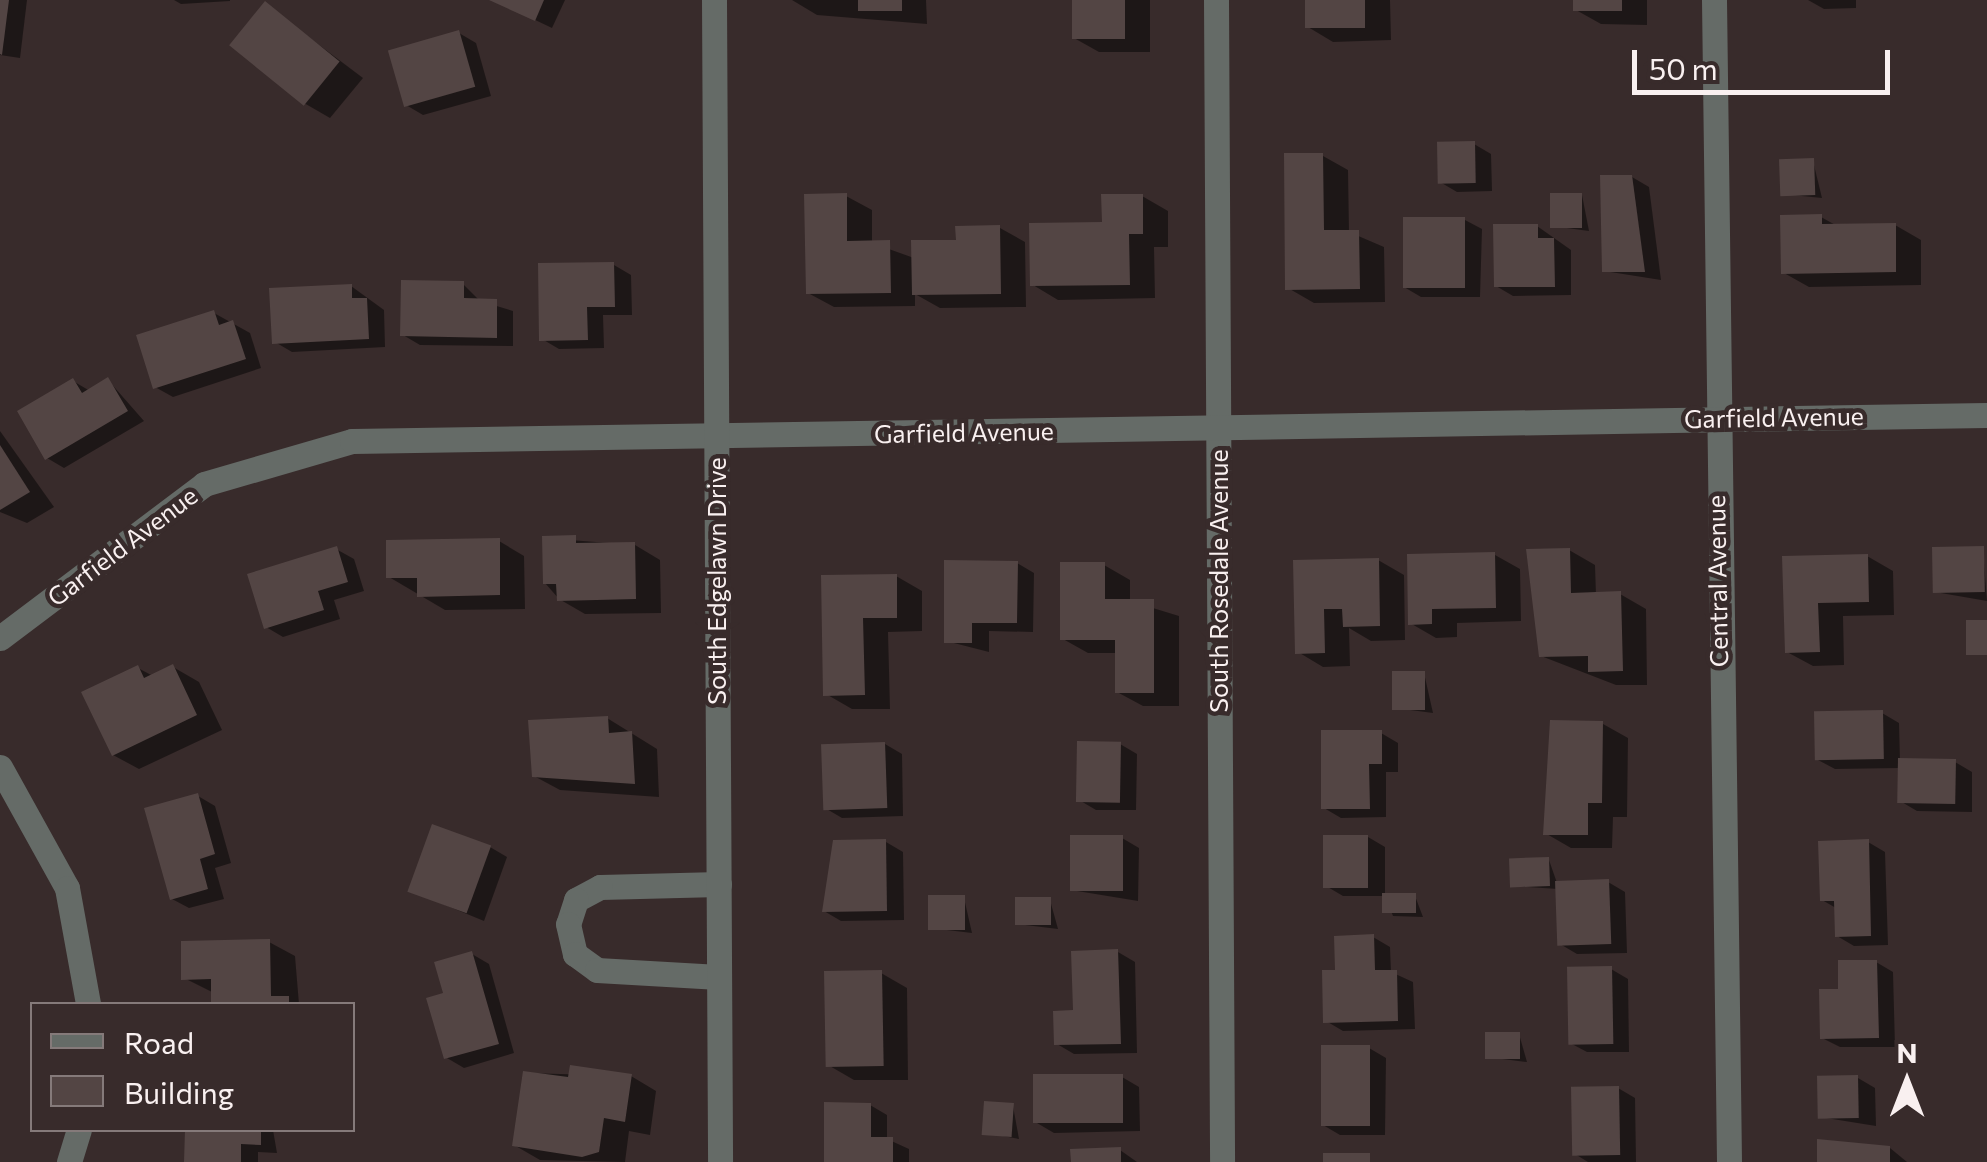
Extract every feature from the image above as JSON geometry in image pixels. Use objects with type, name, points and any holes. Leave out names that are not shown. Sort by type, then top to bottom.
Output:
[{"type":"street","name":"South Edgelawn Drive","points":[[714,0],[720,1162]]},
{"type":"street","name":"South Rosedale Avenue","points":[[1216,0],[1222,1162]]},
{"type":"street","name":"Central Avenue","points":[[1714,0],[1714,418],[1729,1162]]},
{"type":"street","name":"Garfield Avenue","points":[[0,638],[204,484],[278,456],[352,441],[1987,414]]},
{"type":"street","points":[[0,767],[67,888],[88,1002]]},
{"type":"street","points":[[719,884],[600,886],[576,900],[568,924],[575,954],[596,970],[719,977]]},
{"type":"street","points":[[69,1162],[78,1132]]},
{"type":"building","points":[[0,0],[9,0],[2,55],[0,54]]},
{"type":"building","points":[[489,0],[544,0],[535,21]]},
{"type":"building","points":[[858,0],[902,0],[902,11],[858,11]]},
{"type":"building","points":[[1072,0],[1125,0],[1125,39],[1072,39]]},
{"type":"building","points":[[1305,0],[1365,0],[1365,28],[1305,28]]},
{"type":"building","points":[[1573,0],[1622,0],[1622,11],[1573,11]]},
{"type":"building","points":[[265,1],[340,61],[304,106],[229,45]]},
{"type":"building","points":[[459,30],[475,87],[404,107],[388,50]]},
{"type":"building","points":[[1475,141],[1476,183],[1438,184],[1437,142]]},
{"type":"building","points":[[1284,153],[1323,153],[1324,230],[1359,230],[1360,289],[1285,290]]},
{"type":"building","points":[[1814,158],[1815,195],[1780,196],[1779,159]]},
{"type":"building","points":[[1600,175],[1632,175],[1645,272],[1602,272]]},
{"type":"building","points":[[847,193],[847,241],[890,240],[891,293],[806,294],[804,194]]},
{"type":"building","points":[[1550,193],[1582,193],[1582,228],[1550,228]]},
{"type":"building","points":[[1101,194],[1143,194],[1143,234],[1129,234],[1130,285],[1030,286],[1029,223],[1102,222]]},
{"type":"building","points":[[1822,214],[1822,224],[1896,223],[1896,272],[1781,274],[1780,215]]},
{"type":"building","points":[[1403,217],[1465,217],[1465,288],[1403,288]]},
{"type":"building","points":[[1493,224],[1538,224],[1538,238],[1554,238],[1555,287],[1494,287]]},
{"type":"building","points":[[1000,225],[1001,294],[912,295],[911,240],[956,240],[955,226]]},
{"type":"building","points":[[614,262],[615,307],[587,307],[588,340],[539,341],[538,263]]},
{"type":"building","points":[[401,280],[464,281],[464,298],[497,299],[497,338],[400,336]]},
{"type":"building","points":[[352,284],[352,298],[367,298],[369,339],[272,344],[269,288]]},
{"type":"building","points":[[214,310],[219,325],[233,320],[246,359],[153,389],[136,335]]},
{"type":"building","points":[[108,377],[128,411],[45,460],[17,411],[73,378],[82,393]]},
{"type":"building","points":[[0,445],[30,492],[0,510]]},
{"type":"building","points":[[576,535],[576,543],[635,542],[636,599],[557,601],[556,584],[543,584],[542,536]]},
{"type":"building","points":[[500,538],[500,595],[417,597],[417,578],[386,578],[386,540]]},
{"type":"building","points":[[337,546],[348,582],[318,591],[324,610],[264,629],[247,574]]},
{"type":"building","points":[[1984,546],[1985,592],[1933,593],[1932,547]]},
{"type":"building","points":[[1570,548],[1571,593],[1621,591],[1623,671],[1588,672],[1588,656],[1539,657],[1526,549]]},
{"type":"building","points":[[1495,552],[1496,608],[1432,609],[1432,624],[1408,625],[1407,554]]},
{"type":"building","points":[[1868,554],[1869,602],[1818,603],[1820,652],[1785,653],[1782,556]]},
{"type":"building","points":[[1379,558],[1380,626],[1343,627],[1342,609],[1324,609],[1325,653],[1295,654],[1293,560]]},
{"type":"building","points":[[944,560],[1018,561],[1017,623],[972,623],[972,643],[944,643]]},
{"type":"building","points":[[1060,562],[1105,562],[1105,599],[1154,599],[1154,693],[1115,693],[1115,640],[1060,640]]},
{"type":"building","points":[[897,574],[897,618],[863,618],[865,695],[823,696],[821,575]]},
{"type":"building","points":[[1966,620],[1987,620],[1987,655],[1966,655]]},
{"type":"building","points":[[173,664],[197,715],[112,756],[81,692],[138,665],[144,678]]},
{"type":"building","points":[[1392,671],[1425,671],[1425,710],[1392,710]]},
{"type":"building","points":[[1883,710],[1884,759],[1815,760],[1814,711]]},
{"type":"building","points":[[608,716],[609,733],[632,731],[635,784],[532,777],[528,720]]},
{"type":"building","points":[[1550,720],[1603,721],[1602,803],[1588,803],[1588,835],[1543,835]]},
{"type":"building","points":[[1321,730],[1382,730],[1382,764],[1369,764],[1370,809],[1321,809]]},
{"type":"building","points":[[1077,741],[1121,742],[1120,803],[1076,802]]},
{"type":"building","points":[[885,742],[887,808],[823,810],[821,744]]},
{"type":"building","points":[[1898,758],[1956,759],[1955,804],[1897,803]]},
{"type":"building","points":[[198,793],[215,854],[200,859],[208,889],[170,900],[144,808]]},
{"type":"building","points":[[432,824],[491,846],[467,913],[407,892]]},
{"type":"building","points":[[1070,835],[1123,835],[1123,891],[1070,891]]},
{"type":"building","points":[[1323,835],[1368,835],[1368,888],[1323,888]]},
{"type":"building","points":[[886,839],[887,911],[822,912],[833,840]]},
{"type":"building","points":[[1869,839],[1871,936],[1835,937],[1834,901],[1820,901],[1818,841]]},
{"type":"building","points":[[1549,857],[1550,886],[1510,887],[1509,858]]},
{"type":"building","points":[[1609,879],[1611,944],[1557,946],[1555,881]]},
{"type":"building","points":[[1382,893],[1416,893],[1416,913],[1382,913]]},
{"type":"building","points":[[928,895],[965,895],[965,930],[928,930]]},
{"type":"building","points":[[1015,897],[1051,897],[1051,925],[1015,925]]},
{"type":"building","points":[[1374,934],[1375,970],[1397,970],[1398,1021],[1323,1023],[1322,970],[1335,970],[1334,936]]},
{"type":"building","points":[[270,939],[271,996],[289,996],[289,1002],[211,1002],[211,979],[181,980],[181,941]]},
{"type":"building","points":[[1118,949],[1121,1044],[1054,1045],[1053,1011],[1073,1010],[1071,951]]},
{"type":"building","points":[[472,951],[499,1044],[444,1059],[426,998],[443,993],[434,962]]},
{"type":"building","points":[[1838,960],[1877,960],[1879,1038],[1820,1039],[1819,989],[1838,989]]},
{"type":"building","points":[[1612,966],[1613,1044],[1568,1045],[1567,967]]},
{"type":"building","points":[[882,970],[884,1066],[826,1067],[824,971]]},
{"type":"building","points":[[1485,1032],[1520,1032],[1520,1059],[1485,1059]]},
{"type":"building","points":[[1321,1045],[1370,1045],[1370,1126],[1321,1126]]},
{"type":"building","points":[[570,1065],[632,1074],[625,1122],[604,1118],[599,1152],[582,1157],[512,1146],[523,1071],[568,1077]]},
{"type":"building","points":[[1033,1074],[1123,1074],[1123,1123],[1033,1123]]},
{"type":"building","points":[[1858,1075],[1859,1118],[1818,1119],[1817,1076]]},
{"type":"building","points":[[1619,1086],[1620,1155],[1572,1156],[1571,1087]]},
{"type":"building","points":[[984,1101],[1014,1103],[1012,1137],[982,1135]]},
{"type":"building","points":[[824,1102],[871,1103],[871,1137],[893,1137],[893,1162],[824,1162]]},
{"type":"building","points":[[185,1132],[261,1132],[261,1145],[241,1144],[241,1162],[184,1162]]},
{"type":"building","points":[[1817,1139],[1890,1146],[1890,1162],[1817,1162]]},
{"type":"building","points":[[1121,1147],[1121,1162],[1071,1162],[1070,1149]]},
{"type":"building","points":[[1323,1153],[1370,1153],[1370,1162],[1323,1162]]}]
